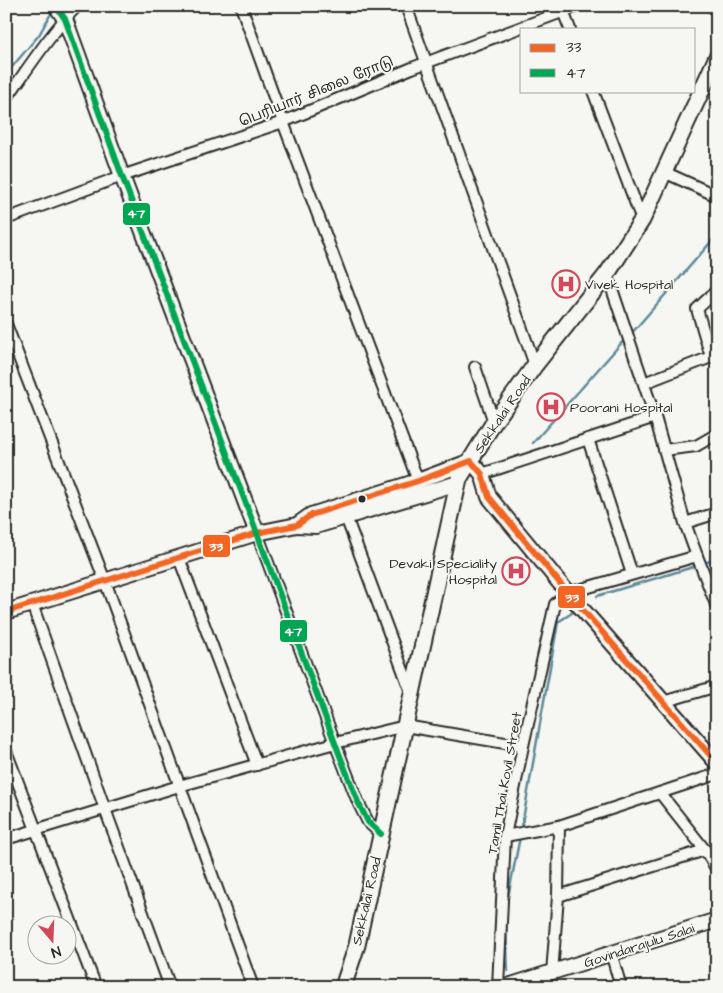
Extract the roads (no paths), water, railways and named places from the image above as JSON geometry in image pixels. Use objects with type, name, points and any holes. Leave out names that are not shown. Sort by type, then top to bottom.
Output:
[{"type":"main road","name":"Sekkalai Road","points":[[343,987],[357,945],[458,483],[462,472],[471,461],[494,422],[535,365],[608,274],[642,220],[717,57]]},
{"type":"street","points":[[56,6],[65,19],[335,743],[368,822],[381,834]]},
{"type":"street","points":[[6,99],[65,19],[77,6]]},
{"type":"street","points":[[241,6],[418,481]]},
{"type":"street","points":[[406,6],[535,365]]},
{"type":"street","name":"பெரியார் சிலை ரோடு","points":[[6,219],[122,176],[283,122],[562,9],[578,6]]},
{"type":"street","points":[[562,9],[570,28]]},
{"type":"street","points":[[594,92],[642,220]]},
{"type":"street","points":[[664,172],[717,196]]},
{"type":"street","points":[[608,274],[655,417],[685,523],[717,607]]},
{"type":"street","points":[[644,383],[710,357],[697,309],[717,290]]},
{"type":"street","points":[[6,324],[105,581],[253,987]]},
{"type":"street","points":[[475,367],[494,422]]},
{"type":"street","points":[[482,474],[655,417]]},
{"type":"street","points":[[664,450],[696,446],[717,434]]},
{"type":"street","points":[[588,439],[632,574]]},
{"type":"street","points":[[297,525],[311,515],[418,481],[471,461],[482,474],[489,497],[568,593],[717,763]]},
{"type":"street","points":[[6,612],[257,533],[297,525],[316,526],[458,483]]},
{"type":"street","points":[[685,523],[717,514]]},
{"type":"street","points":[[346,517],[412,694]]},
{"type":"street","points":[[568,593],[697,556]]},
{"type":"street","points":[[179,558],[257,765]]},
{"type":"street","name":"Tamil Thai Kovil Street","points":[[498,987],[505,836],[555,604],[568,593]]},
{"type":"street","points":[[32,604],[170,987]]},
{"type":"street","points":[[663,702],[717,686]]},
{"type":"street","points":[[6,839],[180,786],[335,743],[405,726],[523,746]]},
{"type":"street","points":[[6,751],[96,987]]},
{"type":"street","points":[[505,836],[559,826],[717,774]]},
{"type":"street","points":[[660,793],[705,850],[717,870]]},
{"type":"street","points":[[552,973],[558,896],[559,826]]},
{"type":"street","points":[[558,896],[705,850]]},
{"type":"street","name":"Govindarajulu Salai","points":[[505,987],[717,920]]},
{"type":"street","points":[[611,954],[622,987]]},
{"type":"waterway","points":[[6,74],[39,35],[53,10]]},
{"type":"waterway","points":[[631,334],[717,235]]},
{"type":"waterway","points":[[533,443],[625,339]]},
{"type":"waterway","points":[[707,562],[717,559]]},
{"type":"waterway","points":[[597,596],[693,567]]},
{"type":"waterway","points":[[521,831],[558,622],[575,611]]},
{"type":"waterway","points":[[507,902],[520,837]]},
{"type":"waterway","points":[[506,925],[508,971]]},
{"type":"place","name":"Vivek Hospital","points":[[566,284]]},
{"type":"place","name":"Poorani Hospital","points":[[551,407]]},
{"type":"place","name":"Devaki Speciality Hospital","points":[[516,571]]}]
